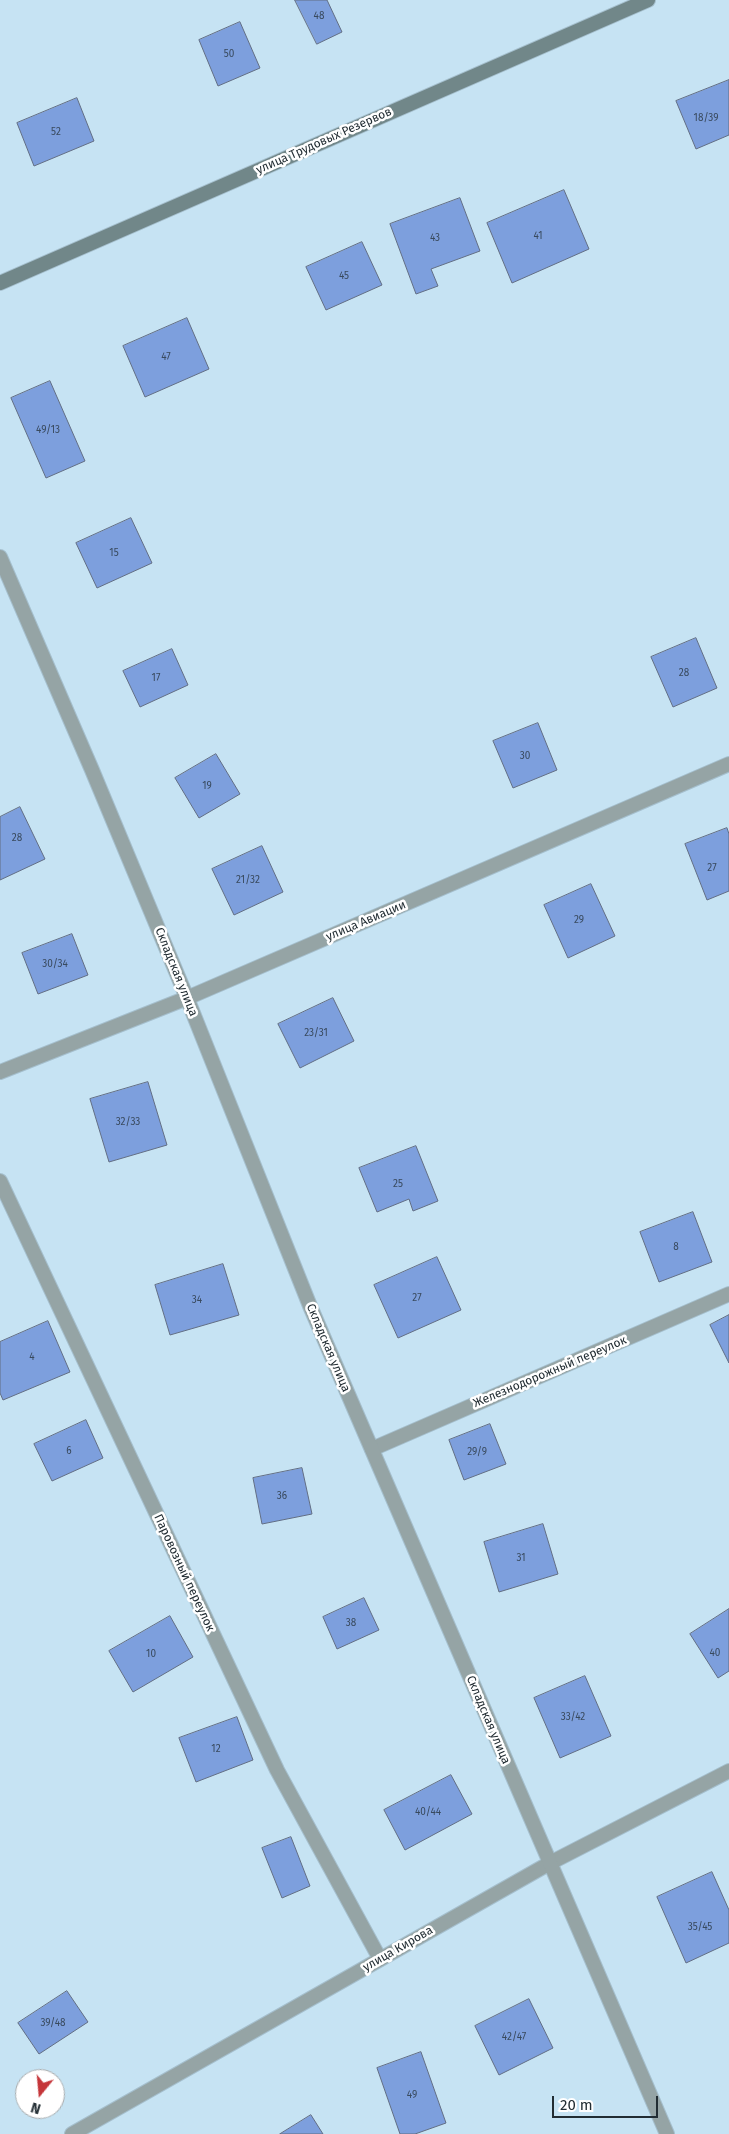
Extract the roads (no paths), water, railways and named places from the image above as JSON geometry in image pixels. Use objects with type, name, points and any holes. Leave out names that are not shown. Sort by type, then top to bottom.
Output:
[{"type":"main road","name":"улица Трудовых Резервов","points":[[0,283],[648,0]]},
{"type":"street","name":"Складская улица","points":[[0,557],[92,770],[187,998],[310,1306],[667,2134]]},
{"type":"street","name":"улица Авиации","points":[[0,1072],[187,998],[729,764]]},
{"type":"street","name":"Паровозный переулок","points":[[0,1181],[277,1770],[380,1959]]},
{"type":"street","name":"Железнодорожный переулок","points":[[372,1449],[729,1294]]},
{"type":"street","name":"улица Кирова","points":[[72,2134],[550,1862],[729,1771]]}]
